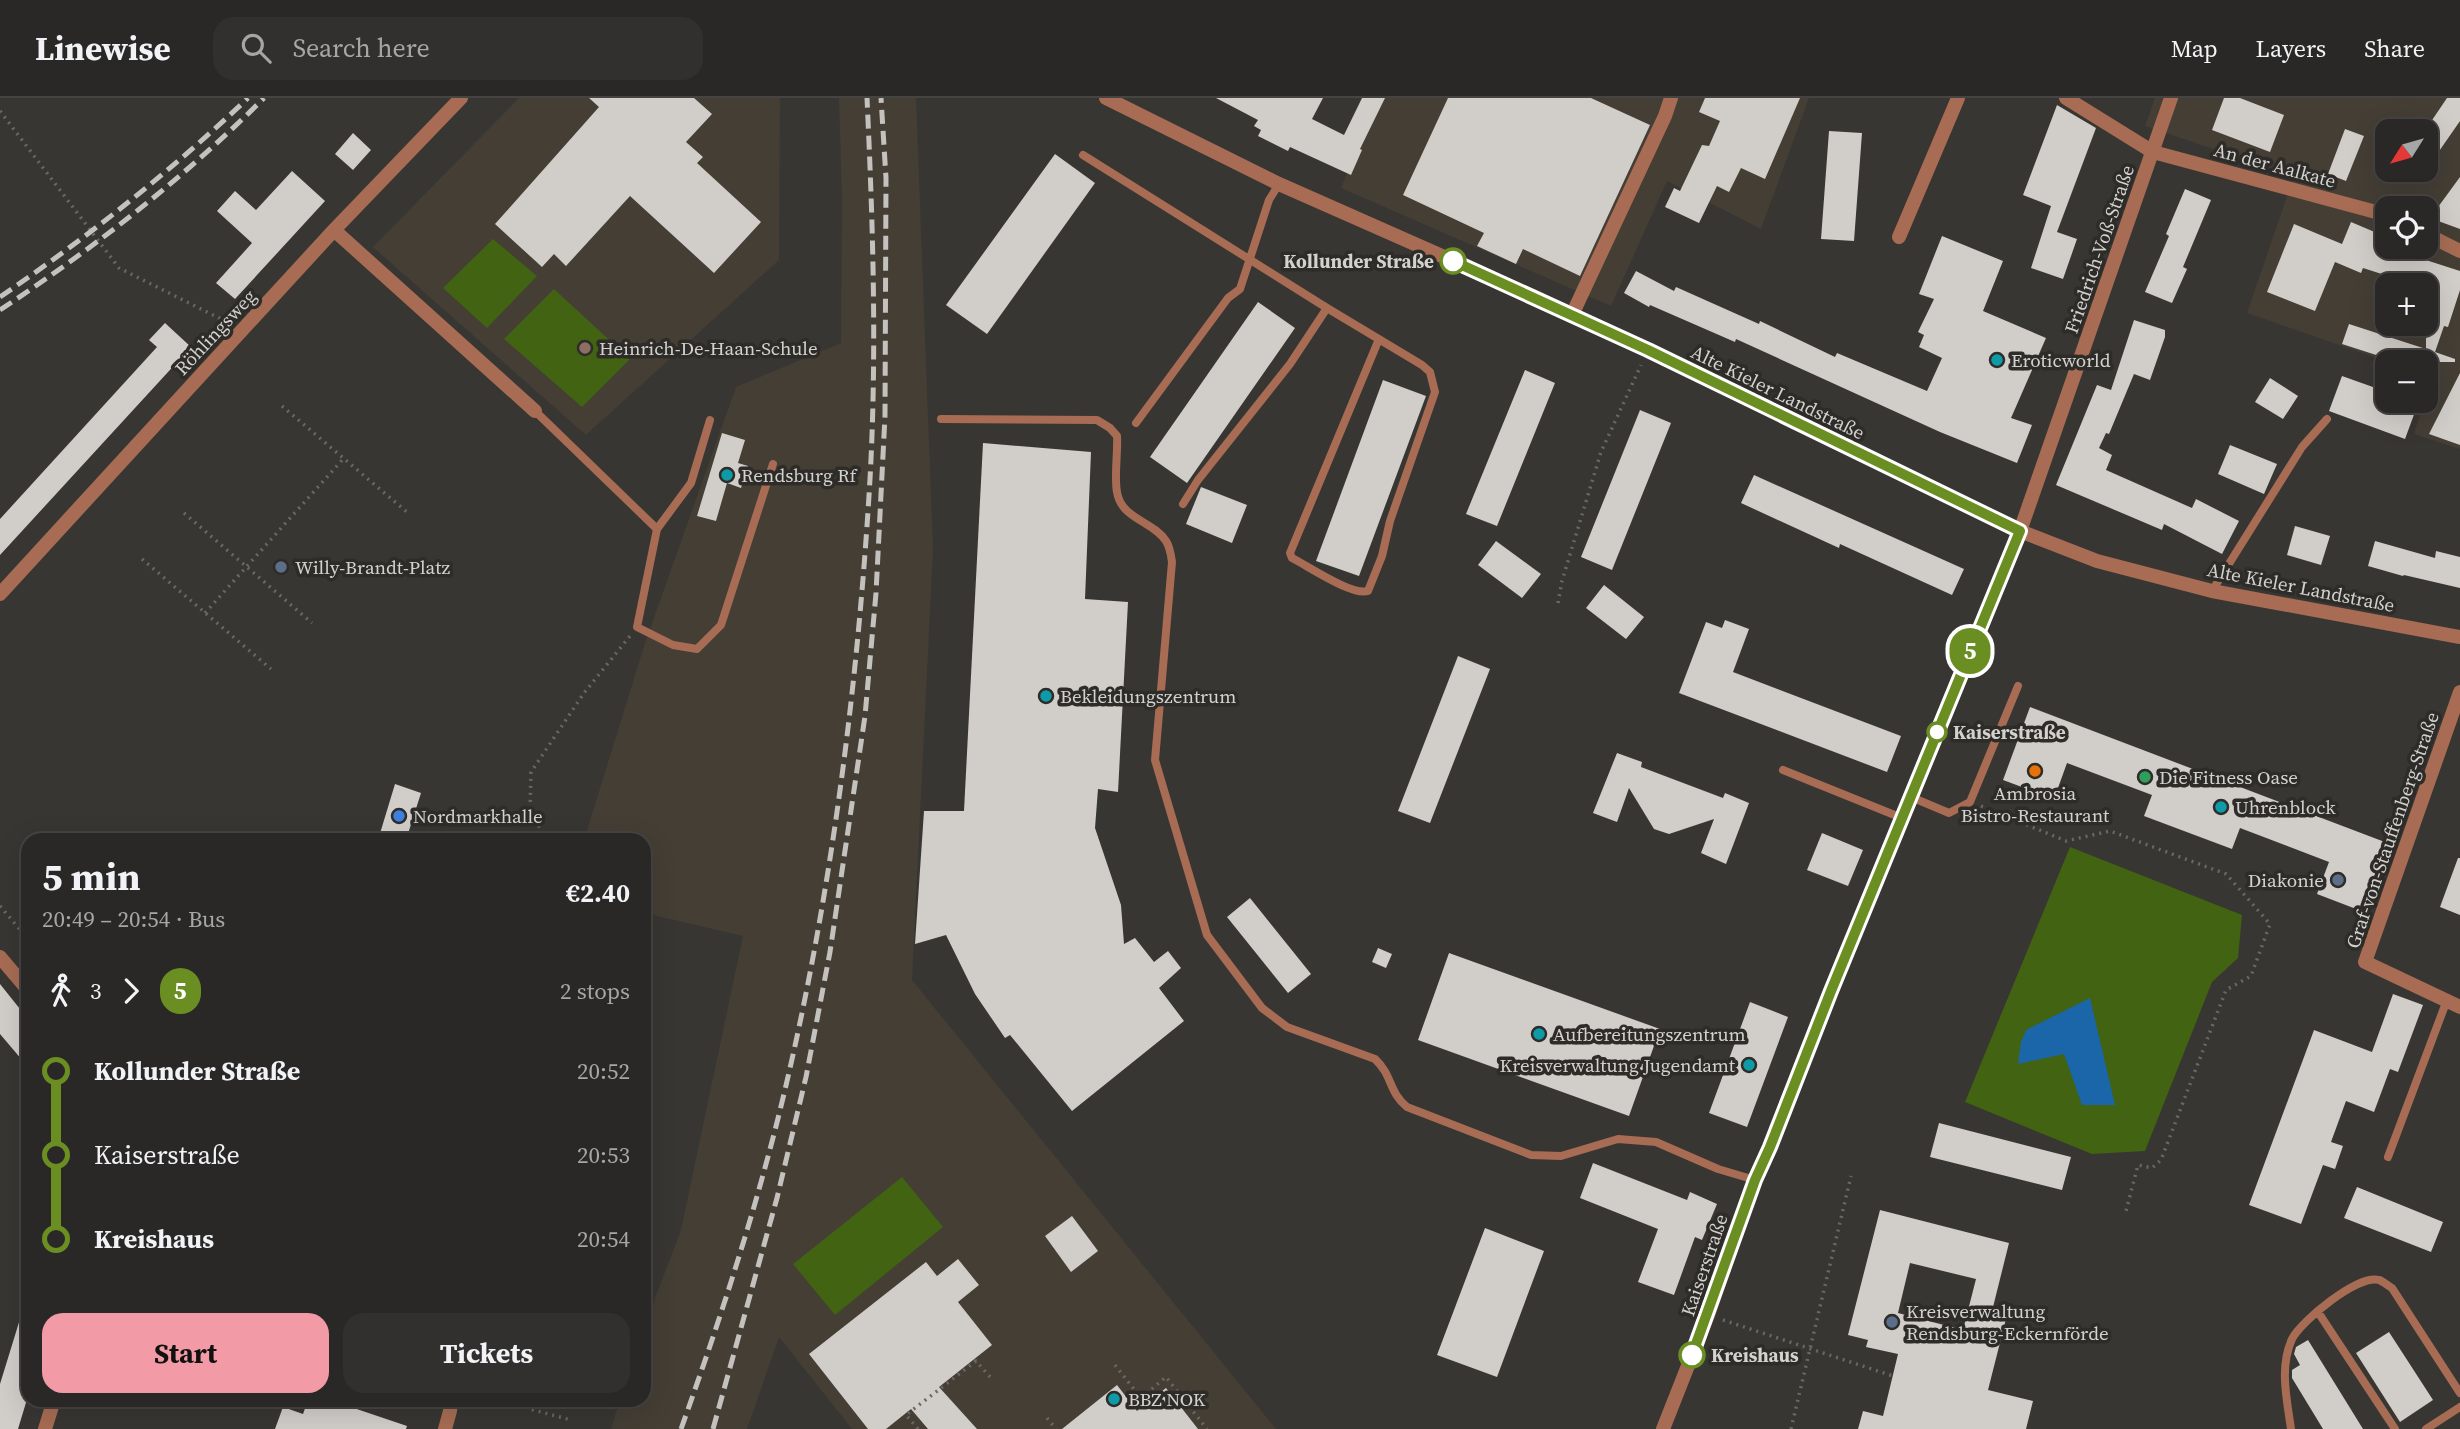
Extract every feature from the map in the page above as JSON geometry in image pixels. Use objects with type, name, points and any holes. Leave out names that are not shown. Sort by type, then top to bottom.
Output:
[{"type":"street","name":"Röhlingsweg","points":[[0,594],[334,230],[461,98]]},
{"type":"street","name":"Alte Kieler Landstraße","points":[[1106,98],[1279,184],[1648,350],[2020,531],[2097,561],[2213,591],[2460,637]]},
{"type":"street","points":[[1572,315],[1671,98]]},
{"type":"street","points":[[1899,237],[1958,98]]},
{"type":"street","name":"An der Aalkate","points":[[2067,98],[2153,152],[2375,212]]},
{"type":"street","name":"Friedrich-Voß-Straße","points":[[2020,531],[2171,98]]},
{"type":"street","points":[[334,230],[535,411]]},
{"type":"street","points":[[2438,240],[2460,251]]},
{"type":"street","name":"Kaiserstraße","points":[[1663,1429],[1708,1315],[1755,1180],[2020,531]]},
{"type":"street","name":"Graf-von-Stauffenberg-Straße","points":[[2454,1004],[2365,962],[2460,691]]},
{"type":"street","points":[[0,957],[21,982]]},
{"type":"street","points":[[46,1429],[52,1407]]},
{"type":"street","points":[[445,1429],[450,1407]]},
{"type":"lane","points":[[1083,155],[1422,365],[1430,372],[1435,392],[1390,521],[1382,556],[1368,591],[1363,593],[1348,588],[1292,558],[1290,552],[1379,339]]},
{"type":"lane","points":[[1136,423],[1228,298],[1240,289],[1269,200],[1279,184]]},
{"type":"lane","points":[[1184,504],[1198,480],[1290,365],[1327,308]]},
{"type":"lane","points":[[535,411],[657,529]]},
{"type":"lane","points":[[941,419],[1097,420],[1117,436],[1116,492],[1124,509],[1136,520],[1156,529],[1168,544],[1172,562],[1155,760],[1207,935],[1262,1008],[1287,1027],[1376,1059],[1384,1068],[1395,1097],[1407,1107],[1531,1155],[1561,1157],[1618,1139],[1656,1142],[1718,1169],[1755,1180]]},
{"type":"lane","points":[[2213,591],[2302,447],[2327,419]]},
{"type":"lane","points":[[710,420],[691,482],[657,529],[637,627],[673,645],[697,649],[721,625],[773,464]]},
{"type":"lane","points":[[1911,797],[1949,813],[1970,802],[2018,686]]},
{"type":"lane","points":[[1783,770],[1902,818]]},
{"type":"lane","points":[[2388,1157],[2454,1004]]},
{"type":"lane","points":[[2291,1429],[2285,1379],[2293,1337],[2307,1320],[2349,1288],[2363,1281],[2378,1279],[2392,1288],[2460,1393]]},
{"type":"lane","points":[[2318,1312],[2395,1429]]},
{"type":"lane","points":[[2426,1429],[2460,1407]]},
{"type":"path","points":[[0,111],[119,268],[243,330]]},
{"type":"path","points":[[1558,603],[1601,452],[1648,350]]},
{"type":"path","points":[[282,406],[408,513]]},
{"type":"path","points":[[205,613],[344,458]]},
{"type":"path","points":[[184,513],[312,623]]},
{"type":"path","points":[[142,559],[271,670]]},
{"type":"path","points":[[542,833],[530,809],[531,772],[584,693],[637,627]]},
{"type":"path","points":[[1970,802],[2066,841],[2110,831],[2226,874],[2270,924],[2252,976],[2226,990],[2161,1160],[2152,1168],[2138,1165],[2125,1215]]},
{"type":"path","points":[[0,906],[21,931]]},
{"type":"path","points":[[1791,1429],[1851,1176]]},
{"type":"path","points":[[1708,1315],[1893,1376]]},
{"type":"path","points":[[918,1429],[906,1415],[976,1361],[992,1379]]},
{"type":"path","points":[[1115,1365],[1141,1398],[1166,1377],[1207,1429]]},
{"type":"path","points":[[528,1407],[571,1420]]},
{"type":"path","points":[[1047,1418],[1056,1429]]},
{"type":"shaded area","name":"Heinrich-De-Haan-Schule","points":[[519,98],[780,98],[779,260],[586,435],[373,247]]},
{"type":"shaded area","points":[[839,98],[916,98],[933,549],[912,980],[1276,1429],[852,1429],[779,1337],[747,1429],[611,1429],[618,1407],[651,1407],[651,1309],[681,1230],[743,936],[651,915],[651,833],[586,833],[646,640],[736,387],[841,343],[842,202]]},
{"type":"shaded area","points":[[1377,98],[1809,98],[1761,229],[1667,181],[1611,306],[1341,188]]},
{"type":"shaded area","points":[[2155,98],[2460,98],[2460,449],[2414,434],[2420,413],[2438,413],[2438,350],[2375,350],[2375,357],[2247,313],[2294,176],[2145,126]]},
{"type":"green space","points":[[493,239],[537,276],[487,328],[443,288]]},
{"type":"green space","points":[[554,289],[630,359],[582,407],[504,339]]},
{"type":"green space","points":[[2070,847],[2242,915],[2238,958],[2212,982],[2145,1151],[2092,1154],[1965,1102]]},
{"type":"green space","points":[[902,1177],[943,1227],[835,1315],[793,1264]]},
{"type":"water","points":[[2090,998],[2115,1105],[2082,1105],[2064,1054],[2018,1064],[2021,1042],[2026,1030]]},
{"type":"building","points":[[589,98],[694,98],[712,114],[686,142],[703,157],[697,163],[761,222],[714,273],[630,196],[566,266],[554,254],[542,267],[495,224],[599,107]]},
{"type":"building","points":[[1216,98],[1323,98],[1312,119],[1344,135],[1362,98],[1385,98],[1360,149],[1362,150],[1351,175],[1290,147],[1288,151],[1258,136],[1261,130],[1254,126],[1258,120]]},
{"type":"building","points":[[1448,98],[1591,98],[1650,125],[1580,276],[1523,249],[1516,264],[1477,246],[1484,233],[1403,195]]},
{"type":"building","points":[[1705,98],[1800,98],[1765,179],[1741,168],[1729,192],[1717,186],[1699,223],[1665,207],[1674,188],[1680,191],[1702,145],[1709,146],[1720,121],[1699,112]]},
{"type":"building","points":[[2224,98],[2240,98],[2284,115],[2270,152],[2212,130]]},
{"type":"building","points":[[2447,98],[2460,98],[2460,121],[2438,153],[2438,119],[2433,119]]},
{"type":"building","points":[[2057,105],[2096,128],[2057,232],[2077,239],[2063,279],[2031,268],[2051,206],[2023,195]]},
{"type":"building","points":[[2345,129],[2364,136],[2346,181],[2328,174]]},
{"type":"building","points":[[1829,131],[1862,133],[1854,241],[1821,239]]},
{"type":"building","points":[[353,133],[371,150],[353,170],[335,154]]},
{"type":"building","points":[[1055,154],[1095,183],[987,334],[946,305]]},
{"type":"building","points":[[292,171],[325,201],[235,299],[216,283],[252,243],[217,211],[235,191],[256,210]]},
{"type":"building","points":[[2460,177],[2460,229],[2438,221],[2438,207]]},
{"type":"building","points":[[2185,189],[2211,200],[2183,267],[2187,269],[2172,303],[2145,292]]},
{"type":"building","points":[[2351,222],[2375,232],[2375,259],[2423,259],[2460,271],[2460,290],[2448,327],[2444,326],[2436,350],[2375,350],[2375,355],[2342,344],[2349,324],[2375,332],[2375,336],[2386,336],[2426,349],[2426,336],[2438,336],[2438,273],[2379,273],[2363,268],[2361,273],[2335,262],[2315,311],[2267,292],[2294,224],[2342,244]]},
{"type":"building","points":[[1942,236],[2003,261],[1983,311],[2046,338],[2011,418],[2032,425],[2017,463],[1940,432],[1736,339],[1735,342],[1650,305],[1649,307],[1624,293],[1636,271],[1674,291],[1676,287],[1759,324],[1760,321],[1835,357],[1837,353],[1927,391],[1942,358],[1919,347],[1924,335],[1918,332],[1934,299],[1919,294]]},
{"type":"building","points":[[1258,302],[1295,328],[1187,483],[1150,457]]},
{"type":"building","points":[[2134,320],[2165,330],[2165,337],[2150,380],[2134,374],[2109,434],[2106,433],[2099,448],[2112,455],[2106,470],[2192,508],[2196,499],[2239,521],[2222,554],[2164,524],[2162,530],[2056,485],[2097,385],[2111,390]]},
{"type":"building","points":[[165,323],[191,347],[0,555],[0,519],[157,347],[149,340]]},
{"type":"building","points":[[2438,353],[2455,359],[2455,362],[2438,362]]},
{"type":"building","points":[[1525,370],[1555,383],[1497,526],[1466,514]]},
{"type":"building","points":[[2460,373],[2460,445],[2429,434]]},
{"type":"building","points":[[2342,376],[2375,388],[2375,413],[2415,413],[2405,439],[2329,411]]},
{"type":"building","points":[[2270,378],[2298,396],[2283,419],[2255,402]]},
{"type":"building","points":[[1383,380],[1426,396],[1359,576],[1316,561]]},
{"type":"building","points":[[1640,410],[1671,423],[1612,570],[1581,557]]},
{"type":"building","name":"Rendsburg Rf","points":[[722,433],[745,440],[738,463],[748,466],[741,488],[727,483],[716,521],[697,516]]},
{"type":"building","name":"Bekleidungszentrum","points":[[983,443],[1091,452],[1085,599],[1128,602],[1118,792],[1098,789],[1095,828],[1121,905],[1124,944],[1135,938],[1154,962],[1168,951],[1181,968],[1159,988],[1184,1021],[1072,1111],[1010,1035],[1005,1038],[975,994],[946,935],[915,944],[924,811],[964,811]]},
{"type":"building","points":[[2230,445],[2277,464],[2264,494],[2218,474]]},
{"type":"building","points":[[1754,475],[1964,569],[1952,595],[1741,503]]},
{"type":"building","points":[[1201,487],[1247,505],[1232,543],[1186,524]]},
{"type":"building","points":[[2295,526],[2330,536],[2321,565],[2287,555]]},
{"type":"building","points":[[1496,541],[1541,574],[1522,598],[1478,565]]},
{"type":"building","points":[[2375,541],[2435,558],[2436,551],[2460,557],[2460,588],[2368,566]]},
{"type":"building","points":[[1604,585],[1644,617],[1626,639],[1586,608]]},
{"type":"building","points":[[1725,620],[1749,629],[1733,672],[1901,736],[1887,772],[1679,693],[1706,622],[1722,628]]},
{"type":"building","points":[[1458,656],[1490,669],[1430,823],[1398,811]]},
{"type":"building","name":"Uhrenblock","points":[[2030,707],[2390,844],[2364,912],[2317,894],[2329,862],[2240,828],[2232,849],[2144,816],[2152,795],[2067,763],[2054,799],[2003,780]]},
{"type":"building","points":[[1617,753],[1642,762],[1641,767],[1723,798],[1725,793],[1749,803],[1726,864],[1701,853],[1714,819],[1669,834],[1654,829],[1629,788],[1617,822],[1593,813]]},
{"type":"building","name":"Nordmarkhalle","points":[[395,784],[421,793],[408,833],[380,833]]},
{"type":"building","points":[[1822,833],[1863,850],[1848,886],[1807,870]]},
{"type":"building","points":[[2460,858],[2460,915],[2440,907]]},
{"type":"building","points":[[1250,898],[1311,974],[1288,993],[1227,917]]},
{"type":"building","points":[[1378,948],[1392,954],[1386,968],[1372,962]]},
{"type":"building","name":"Aufbereitungszentrum","points":[[1449,953],[1660,1029],[1629,1116],[1418,1040]]},
{"type":"building","points":[[0,984],[21,1010],[21,1059],[0,1034]]},
{"type":"building","points":[[2393,994],[2423,1005],[2398,1072],[2390,1069],[2374,1112],[2346,1101],[2331,1142],[2343,1146],[2335,1169],[2323,1165],[2301,1224],[2249,1205],[2314,1030],[2372,1052]]},
{"type":"building","name":"Kreisverwaltung Jugendamt","points":[[1750,1002],[1788,1017],[1747,1127],[1709,1113]]},
{"type":"building","points":[[1939,1123],[2071,1157],[2062,1190],[1930,1157]]},
{"type":"building","points":[[1593,1163],[1687,1200],[1690,1192],[1717,1204],[1702,1240],[1695,1237],[1674,1295],[1638,1282],[1658,1229],[1580,1198]]},
{"type":"building","points":[[2357,1187],[2443,1222],[2431,1252],[2344,1218]]},
{"type":"building","name":"Kreisverwaltung Rendsburg-Eckernförde","points":[[1880,1210],[2009,1243],[1992,1311],[2007,1315],[1988,1390],[2033,1401],[2026,1429],[1858,1429],[1863,1411],[1883,1416],[1898,1354],[1866,1347],[1868,1340],[1848,1335]],"holes":[[[1910,1263],[1976,1279],[1963,1330],[1898,1313]]]},
{"type":"building","points":[[1072,1216],[1098,1251],[1071,1272],[1045,1236]]},
{"type":"building","points":[[1485,1228],[1544,1251],[1497,1377],[1437,1355]]},
{"type":"building","points":[[958,1259],[979,1285],[958,1302],[992,1345],[939,1387],[977,1429],[928,1429],[911,1409],[886,1429],[868,1429],[809,1354],[926,1262],[937,1276]]},
{"type":"building","points":[[21,1316],[21,1407],[25,1407],[18,1429],[0,1429],[0,1384]]},
{"type":"building","points":[[2389,1332],[2433,1400],[2400,1422],[2356,1353]]},
{"type":"building","points":[[2308,1340],[2363,1429],[2323,1429],[2292,1378],[2292,1370],[2300,1365],[2294,1354],[2296,1347]]},
{"type":"building","name":"BBZ NOK","points":[[1117,1385],[1137,1411],[1166,1388],[1198,1429],[1062,1429]]},
{"type":"building","points":[[283,1407],[303,1414],[306,1407],[351,1407],[407,1426],[406,1429],[275,1429]]},
{"type":"railway","points":[[0,297],[128,202],[248,98]]},
{"type":"railway","points":[[0,310],[137,211],[234,128],[264,98]]},
{"type":"railway","points":[[681,1429],[736,1265],[783,1098],[815,946],[840,790],[865,556],[872,431],[873,288],[867,98]]},
{"type":"railway","points":[[713,1429],[777,1198],[806,1077],[830,952],[865,716],[876,593],[885,416],[886,178],[881,98]]},
{"type":"bus line","name":"5","points":[[1453,261],[1648,350],[2020,531],[1755,1180],[1692,1355]]},
{"type":"place","name":"Kollunder Straße","points":[[1453,261]]},
{"type":"place","name":"Heinrich-De-Haan-Schule","points":[[585,348]]},
{"type":"place","name":"Eroticworld","points":[[1997,360]]},
{"type":"place","name":"Rendsburg Rf","points":[[727,475]]},
{"type":"place","name":"Willy-Brandt-Platz","points":[[281,567]]},
{"type":"place","name":"Bekleidungszentrum","points":[[1046,696]]},
{"type":"place","name":"Kaiserstraße","points":[[1937,732]]},
{"type":"place","name":"Ambrosia Bistro-Restaurant","points":[[2035,771]]},
{"type":"place","name":"Die Fitness Oase","points":[[2145,777]]},
{"type":"place","name":"Uhrenblock","points":[[2221,807]]},
{"type":"place","name":"Nordmarkhalle","points":[[399,816]]},
{"type":"place","name":"Diakonie","points":[[2338,880]]},
{"type":"place","name":"Aufbereitungszentrum","points":[[1539,1034]]},
{"type":"place","name":"Kreisverwaltung Jugendamt","points":[[1749,1065]]},
{"type":"place","name":"Kreisverwaltung Rendsburg-Eckernförde","points":[[1892,1322]]},
{"type":"place","name":"Kreishaus","points":[[1692,1355]]},
{"type":"place","name":"BBZ NOK","points":[[1114,1399]]}]
